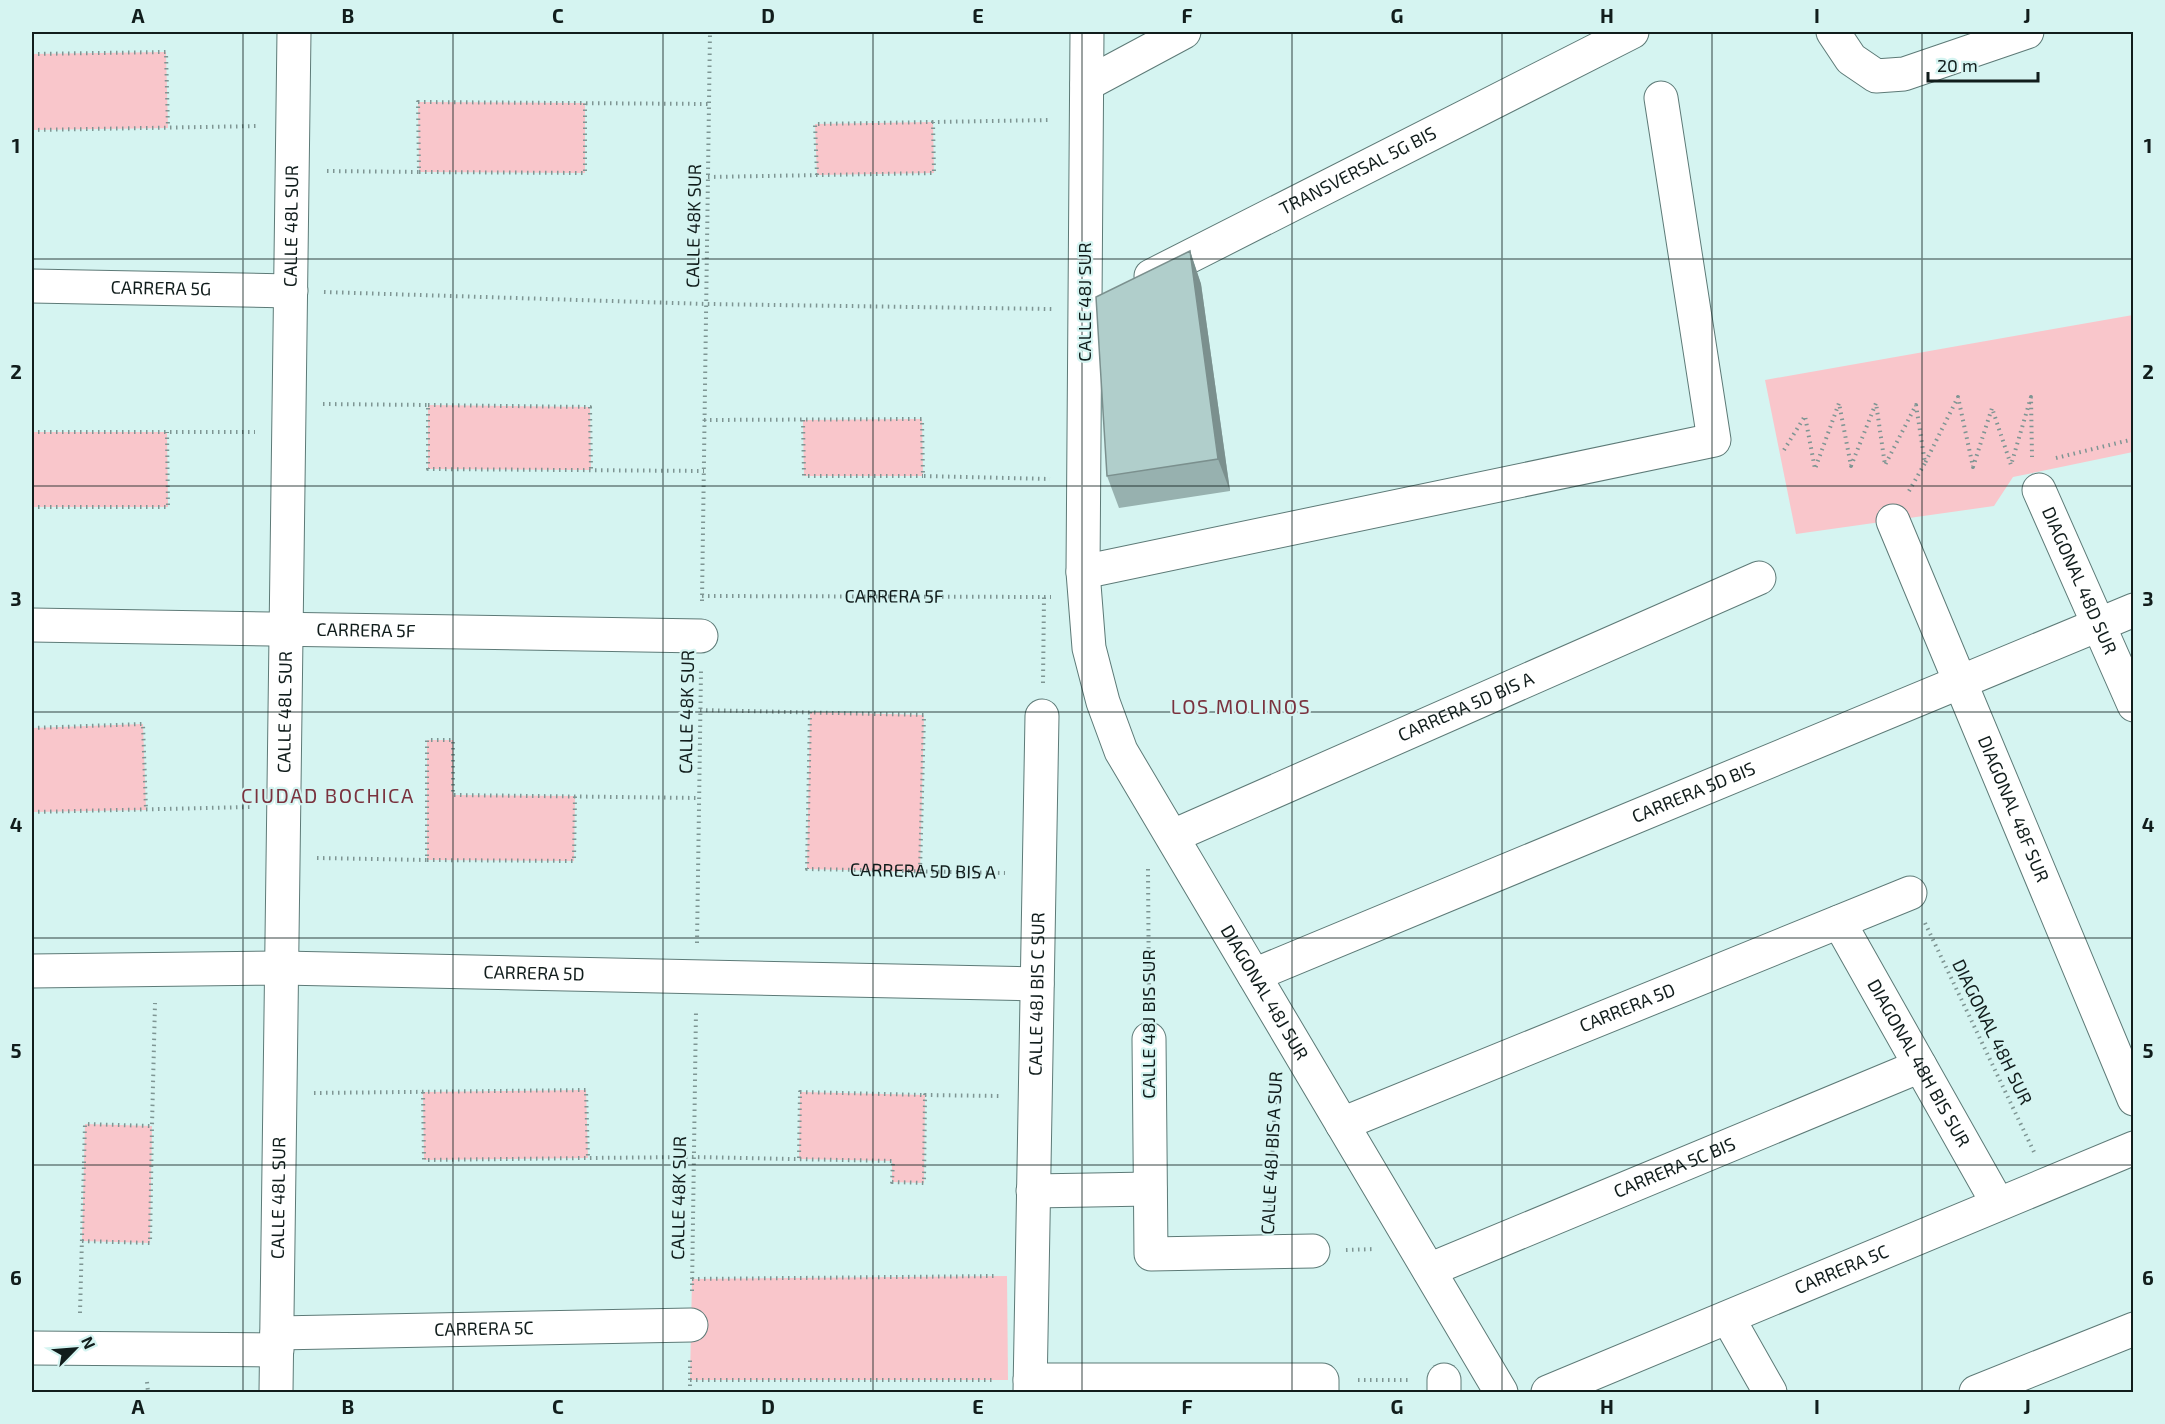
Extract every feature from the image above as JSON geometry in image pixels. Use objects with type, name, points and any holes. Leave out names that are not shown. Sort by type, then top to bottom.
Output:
[{"type":"street","name":"CALLE 48L SUR","points":[[276,1392],[294,32]]},
{"type":"street","name":"CALLE 48J SUR","points":[[1084,585],[1087,32]]},
{"type":"street","points":[[1087,84],[1184,32]]},
{"type":"street","name":"TRANSVERSAL 5G BIS","points":[[1085,310],[1632,32]]},
{"type":"street","points":[[1833,32],[1851,59],[1876,76],[1904,74],[2027,32]]},
{"type":"street","points":[[1084,585],[1714,440],[1662,98]]},
{"type":"street","name":"CARRERA 5G","points":[[32,286],[291,291]]},
{"type":"street","name":"DIAGONAL 48D SUR","points":[[2036,477],[2133,705]]},
{"type":"street","name":"DIAGONAL 48F SUR","points":[[1893,521],[2133,1099]]},
{"type":"street","name":"CARRERA 5D BIS A","points":[[1173,836],[1759,578]]},
{"type":"street","name":"DIAGONAL 48J SUR","points":[[1084,585],[1089,648],[1103,702],[1121,751],[1501,1392]]},
{"type":"street","name":"CARRERA 5D BIS","points":[[1254,975],[2133,610]]},
{"type":"street","name":"CARRERA 5F","points":[[32,625],[701,636]]},
{"type":"street","name":"CALLE 48J BIS C SUR","points":[[1030,1386],[1042,716]]},
{"type":"street","name":"CARRERA 5D","points":[[1342,1124],[1910,893]]},
{"type":"street","name":"DIAGONAL 48H BIS SUR","points":[[1839,922],[1998,1204]]},
{"type":"street","name":"CARRERA 5D","points":[[32,971],[282,968],[1037,984]]},
{"type":"street","name":"CALLE 48J BIS SUR","points":[[1149,1039],[1151,1254],[1267,1252]]},
{"type":"street","name":"CARRERA 5C BIS","points":[[1422,1259],[1920,1066]]},
{"type":"street","name":"CARRERA 5C","points":[[1548,1392],[2133,1148]]},
{"type":"street","points":[[1033,1191],[1150,1189]]},
{"type":"street","points":[[1267,1252],[1313,1251]]},
{"type":"street","points":[[1728,1318],[1770,1392]]},
{"type":"street","name":"CARRERA 5C","points":[[32,1348],[277,1342],[691,1325]]},
{"type":"street","points":[[1976,1392],[2133,1329]]},
{"type":"street","points":[[1030,1386],[1322,1386]]},
{"type":"path","name":"CALLE 48K SUR","points":[[690,1392],[710,32]]},
{"type":"path","points":[[32,54],[166,52],[168,128]]},
{"type":"path","points":[[418,172],[418,102],[709,104]]},
{"type":"path","points":[[292,171],[585,173],[585,103]]},
{"type":"path","points":[[817,175],[815,124],[1086,120]]},
{"type":"path","points":[[708,177],[934,173],[933,122]]},
{"type":"path","points":[[32,130],[293,125]]},
{"type":"path","points":[[291,291],[707,304],[1085,310]]},
{"type":"path","points":[[1784,450],[1805,416],[1815,469],[1839,403],[1851,466],[1876,404],[1885,465],[1916,405],[1925,463],[1958,397],[1973,466],[1992,408],[2011,465],[2031,397],[2036,477]]},
{"type":"path","points":[[428,405],[428,469],[704,471]]},
{"type":"path","points":[[32,432],[167,432],[428,405],[590,406],[591,470]]},
{"type":"path","points":[[704,420],[922,419],[923,476]]},
{"type":"path","points":[[803,420],[804,476],[1084,480]]},
{"type":"path","points":[[32,507],[168,507],[167,432]]},
{"type":"path","points":[[2055,459],[2133,439]]},
{"type":"path","name":"CARRERA 5F","points":[[702,596],[1044,597],[1084,585]]},
{"type":"path","points":[[1042,716],[1044,597]]},
{"type":"path","points":[[700,710],[924,715],[920,872]]},
{"type":"path","name":"CARRERA 5D BIS A","points":[[810,712],[807,869],[1039,873]]},
{"type":"path","points":[[32,729],[143,724],[147,810]]},
{"type":"path","points":[[427,860],[427,740],[453,740],[453,795],[699,798]]},
{"type":"path","points":[[283,858],[574,861],[574,796]]},
{"type":"path","points":[[32,812],[284,806]]},
{"type":"path","name":"CALLE 48J BIS SUR","points":[[1148,865],[1149,1039]]},
{"type":"path","name":"DIAGONAL 48H SUR","points":[[1910,893],[2049,1183]]},
{"type":"path","points":[[82,1241],[150,1243],[156,969]]},
{"type":"path","name":"CALLE 48J BIS A SUR","points":[[1267,1252],[1277,1076]]},
{"type":"path","points":[[280,1093],[586,1090],[588,1158]]},
{"type":"path","points":[[423,1092],[424,1160],[693,1157],[893,1161],[892,1182],[924,1183],[925,1095]]},
{"type":"path","points":[[799,1159],[800,1092],[1035,1097]]},
{"type":"path","points":[[80,1348],[85,1124],[152,1126]]},
{"type":"path","points":[[1313,1251],[1422,1259]]},
{"type":"path","points":[[692,1279],[1032,1276]]},
{"type":"path","points":[[690,1380],[1030,1386]]},
{"type":"path","points":[[1322,1386],[1444,1386]]},
{"type":"shaded area","points":[[166,52],[168,128],[32,130],[32,54]]},
{"type":"shaded area","points":[[418,102],[585,103],[585,173],[419,172]]},
{"type":"shaded area","points":[[933,122],[934,173],[817,175],[815,124]]},
{"type":"shaded area","points":[[2133,315],[2133,452],[2013,477],[1994,506],[1796,534],[1765,380]]},
{"type":"shaded area","points":[[428,405],[590,407],[591,470],[428,469]]},
{"type":"shaded area","points":[[922,419],[923,476],[804,476],[803,420]]},
{"type":"shaded area","points":[[32,432],[167,432],[168,507],[32,507]]},
{"type":"shaded area","points":[[810,712],[924,715],[920,872],[807,869]]},
{"type":"shaded area","points":[[143,724],[146,810],[32,812],[32,728]]},
{"type":"shaded area","points":[[427,740],[453,740],[453,795],[575,796],[574,861],[427,860]]},
{"type":"shaded area","points":[[586,1090],[588,1158],[424,1160],[423,1092]]},
{"type":"shaded area","points":[[800,1092],[925,1095],[924,1183],[892,1182],[892,1161],[799,1159]]},
{"type":"shaded area","points":[[85,1124],[152,1126],[150,1243],[82,1241]]},
{"type":"shaded area","points":[[1007,1276],[1008,1380],[690,1380],[692,1279]]},
{"type":"building","points":[[1190,251],[1218,459],[1107,476],[1096,297]]},
{"type":"district","name":"LOS MOLINOS","points":[[1241,707]]},
{"type":"district","name":"CIUDAD BOCHICA","points":[[328,796]]}]
